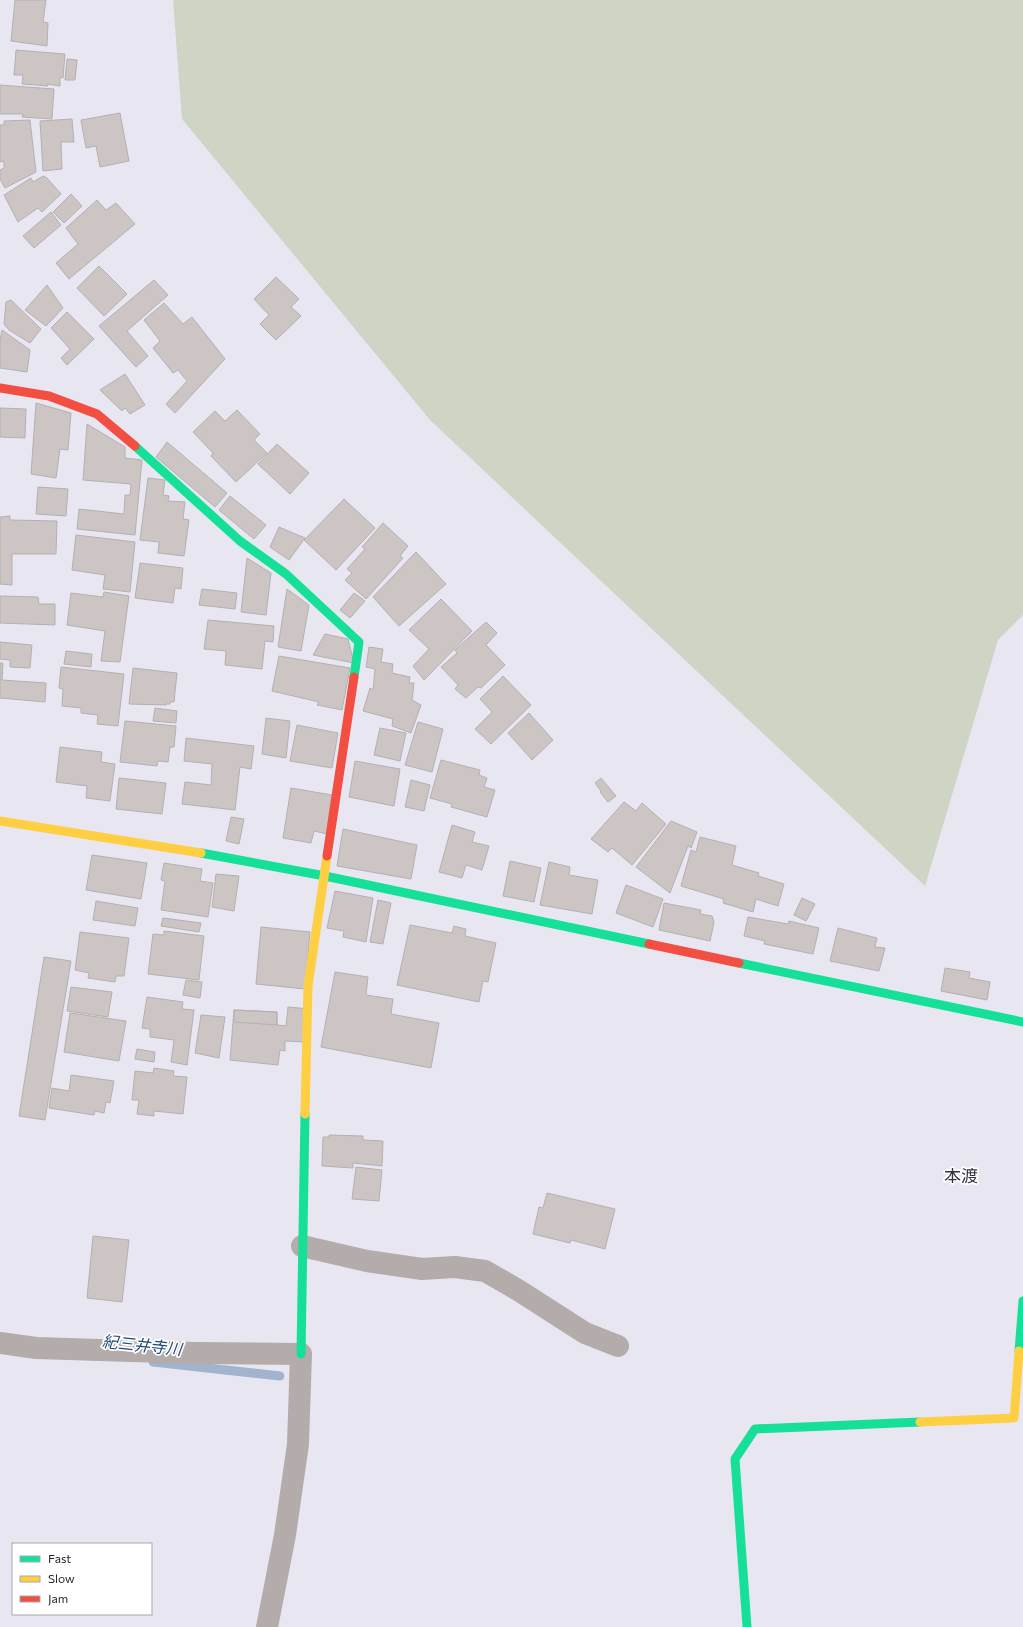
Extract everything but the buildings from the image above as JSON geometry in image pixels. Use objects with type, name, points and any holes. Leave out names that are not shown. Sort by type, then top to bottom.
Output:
[{"type":"street","points":[[0,388],[49,396],[97,414],[154,462],[240,541],[286,574],[359,642],[326,876],[308,986],[298,1444],[285,1535],[267,1627]]},
{"type":"street","points":[[0,821],[162,846],[326,876],[1023,1022]]},
{"type":"street","points":[[302,1246],[367,1261],[414,1268],[455,1267],[485,1271],[518,1290],[585,1333],[618,1346]]},
{"type":"street","points":[[747,1627],[735,1458],[755,1429],[1014,1418],[1023,1302]]},
{"type":"street","points":[[0,1343],[36,1348],[195,1353],[301,1354]]},
{"type":"green space","points":[[173,0],[1023,0],[1023,615],[998,640],[925,886],[430,420],[182,119]]},
{"type":"waterway","name":"紀三井寺川","points":[[153,1362],[280,1376]]},
{"type":"traffic: fast","points":[[135,446],[240,541],[286,574],[359,642],[354,677]]},
{"type":"traffic: fast","points":[[201,853],[325,876],[649,944]]},
{"type":"traffic: fast","points":[[739,963],[1023,1022]]},
{"type":"traffic: fast","points":[[301,1354],[305,1114]]},
{"type":"traffic: fast","points":[[1019,1351],[1023,1301]]},
{"type":"traffic: fast","points":[[747,1627],[735,1459],[755,1429],[920,1422]]},
{"type":"traffic: slow","points":[[0,821],[201,853]]},
{"type":"traffic: slow","points":[[305,1114],[308,986],[327,856]]},
{"type":"traffic: slow","points":[[920,1422],[1014,1418],[1019,1351]]},
{"type":"traffic: jam","points":[[0,388],[49,396],[97,414],[135,446]]},
{"type":"traffic: jam","points":[[327,856],[354,677]]},
{"type":"traffic: jam","points":[[649,944],[739,963]]},
{"type":"district","name":"本渡","points":[[961,1176]]}]
